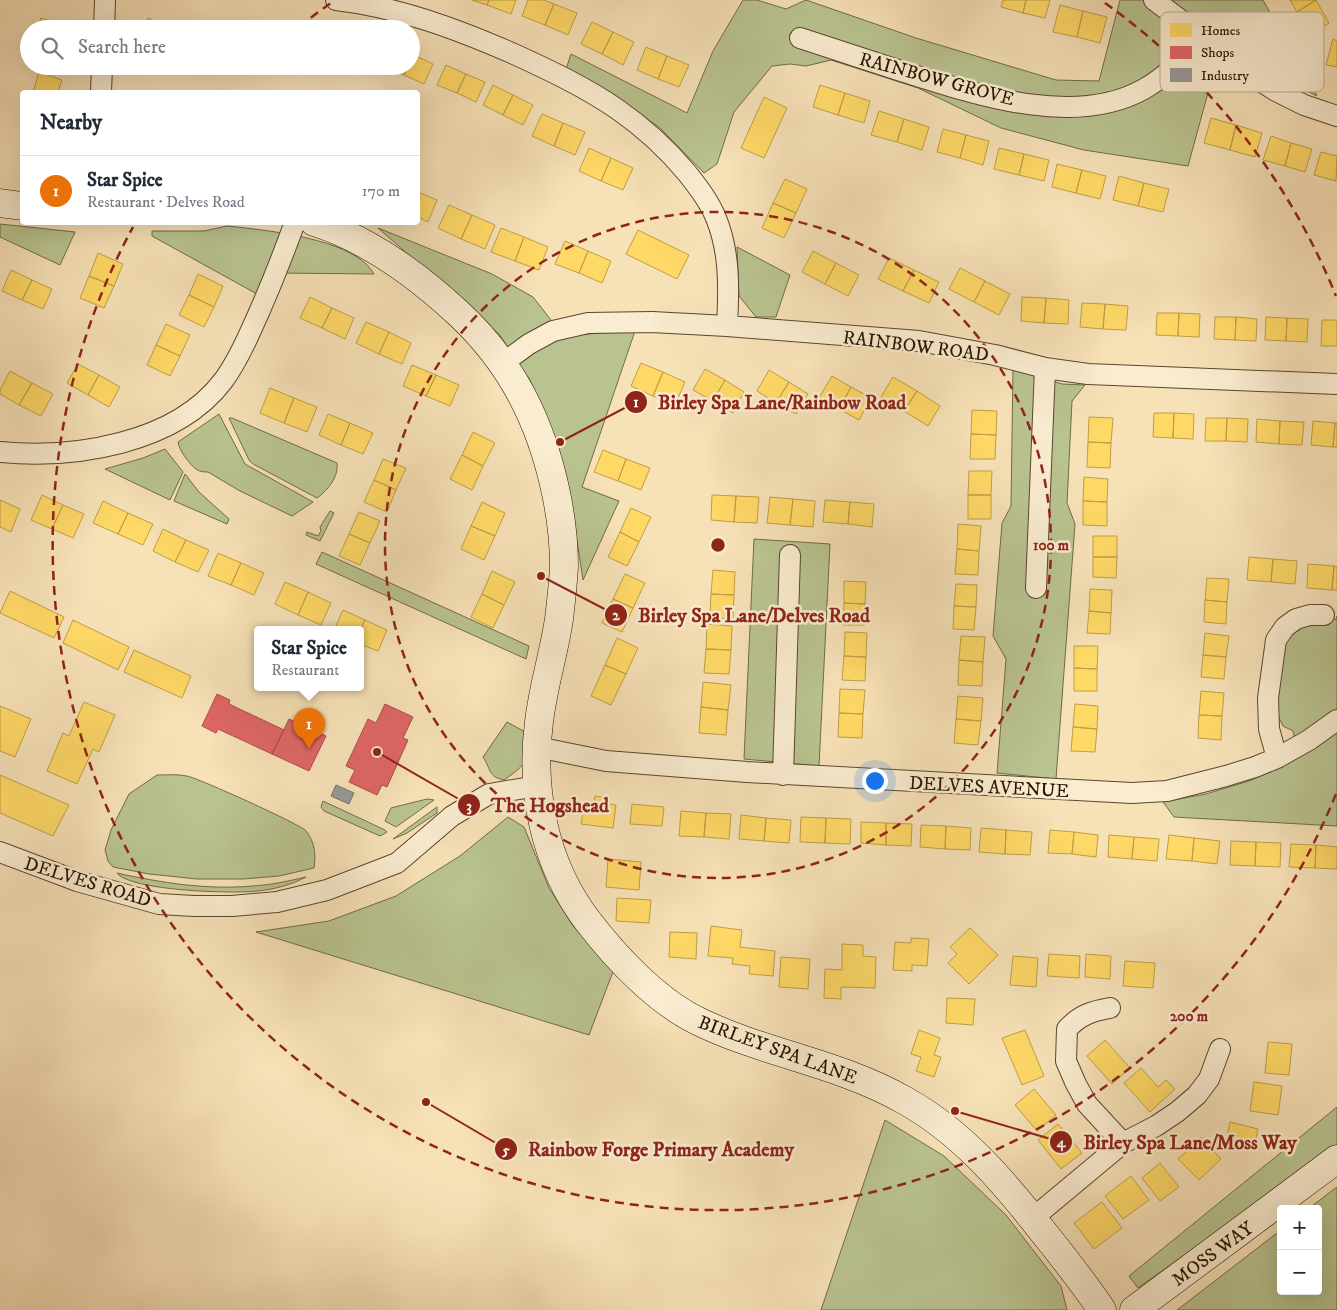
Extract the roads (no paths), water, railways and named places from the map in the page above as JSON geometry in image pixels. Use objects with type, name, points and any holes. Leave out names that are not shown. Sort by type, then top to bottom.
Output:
[{"type":"street","points":[[104,20],[105,0]]},
{"type":"street","points":[[336,0],[384,8],[436,23],[486,42],[576,84],[618,109],[647,132],[700,189],[715,216],[722,236],[729,279],[728,326]]},
{"type":"street","points":[[1154,0],[1170,12]]},
{"type":"street","name":"RAINBOW GROVE","points":[[800,38],[968,91],[1001,99],[1046,106],[1083,106],[1113,101],[1144,90],[1160,77]]},
{"type":"street","points":[[101,90],[102,75]]},
{"type":"street","points":[[1278,92],[1304,105],[1337,116]]},
{"type":"street","points":[[0,203],[20,206]]},
{"type":"street","points":[[0,452],[23,454],[68,452],[106,447],[159,429],[197,407],[222,382],[241,351],[269,290],[295,225]]},
{"type":"street","name":"BIRLEY SPA LANE","points":[[321,225],[376,250],[413,275],[468,322],[503,363],[525,398],[541,436],[562,521],[564,566],[558,622],[543,699],[537,747],[537,786],[542,824],[554,859],[570,894],[585,918],[630,969],[652,989],[699,1022],[739,1039],[781,1051],[872,1084],[903,1099],[932,1117],[956,1136],[993,1171],[1033,1218],[1102,1310]]},
{"type":"street","name":"RAINBOW ROAD","points":[[503,363],[529,344],[553,331],[588,323],[652,322],[728,326],[919,342],[995,355],[1045,368],[1088,374],[1337,384]]},
{"type":"street","points":[[1036,588],[1045,368]]},
{"type":"street","points":[[783,775],[790,555]]},
{"type":"street","points":[[1277,758],[1269,729],[1268,698],[1276,640],[1285,627],[1296,619],[1310,615],[1324,615]]},
{"type":"street","name":"DELVES AVENUE","points":[[537,747],[606,761],[783,775],[1132,793],[1167,791],[1255,767],[1277,758],[1309,740],[1337,720]]},
{"type":"street","name":"DELVES ROAD","points":[[0,852],[77,881],[159,904],[223,906],[277,902],[327,890],[397,863],[452,816],[489,794],[537,786]]},
{"type":"street","points":[[1110,1008],[1093,1011],[1077,1018],[1067,1028],[1066,1061],[1087,1104],[1123,1143]]},
{"type":"street","points":[[1033,1218],[1123,1143],[1156,1126],[1197,1095],[1209,1079],[1220,1049]]},
{"type":"street","name":"MOSS WAY","points":[[1134,1310],[1337,1159]]},
{"type":"place","name":"Birley Spa Lane/Rainbow Road","points":[[560,442]]},
{"type":"place","name":"Birley Spa Lane/Delves Road","points":[[541,576]]},
{"type":"place","name":"Star Spice","points":[[309,749]]},
{"type":"place","name":"The Hogshead","points":[[377,752]]},
{"type":"place","name":"Rainbow Forge Primary Academy","points":[[426,1102]]},
{"type":"place","name":"Birley Spa Lane/Moss Way","points":[[955,1111]]}]
